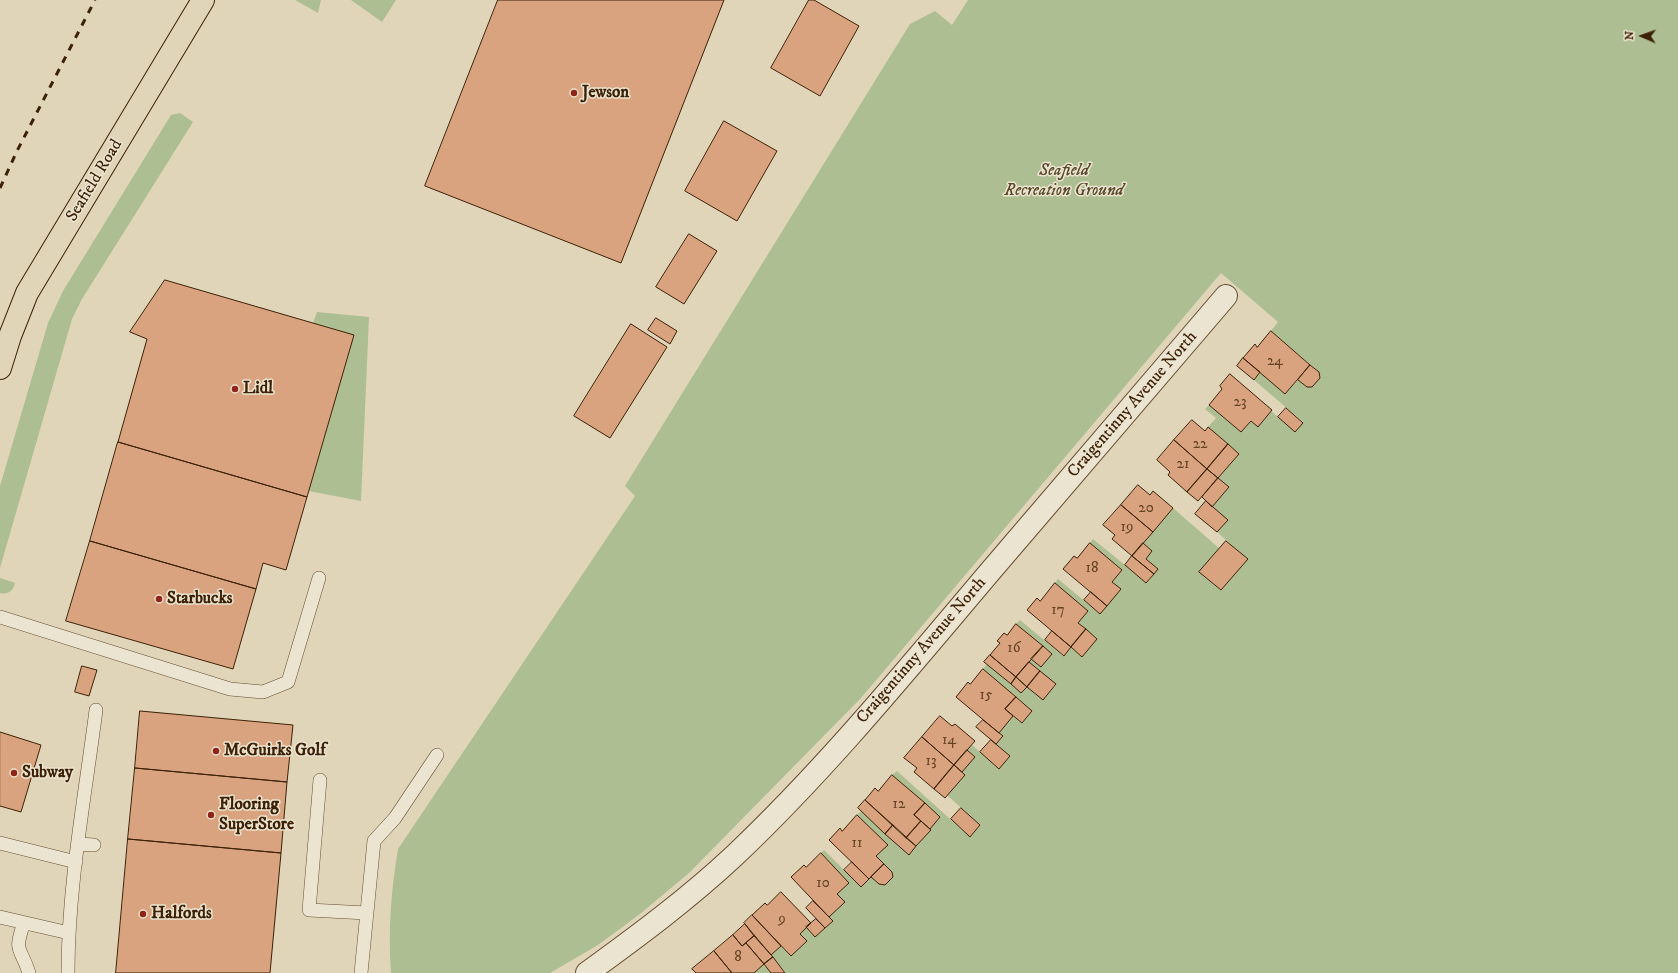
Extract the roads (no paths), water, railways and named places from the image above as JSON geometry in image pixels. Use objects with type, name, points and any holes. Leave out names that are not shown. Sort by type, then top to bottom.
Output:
[{"type":"main road","name":"Seafield Road","points":[[0,368],[10,336],[27,293],[203,0]]},
{"type":"street","name":"Craigentinny Avenue North","points":[[587,973],[665,915],[714,874],[817,771],[912,664],[1226,296]]},
{"type":"lane","points":[[0,617],[230,689],[263,692],[288,682],[319,578]]},
{"type":"lane","points":[[68,973],[69,933],[76,862],[96,710]]},
{"type":"lane","points":[[361,973],[374,841],[395,818],[437,755]]},
{"type":"lane","points":[[320,780],[309,910],[367,913]]},
{"type":"lane","points":[[0,843],[76,862]]},
{"type":"lane","points":[[78,844],[94,845]]},
{"type":"lane","points":[[0,917],[69,933]]},
{"type":"lane","points":[[24,923],[17,940],[18,950],[29,973]]},
{"type":"railway","points":[[0,188],[17,151],[95,0]]},
{"type":"place","name":"Jewson","points":[[574,93]]},
{"type":"place","name":"Lidl","points":[[235,389]]},
{"type":"place","name":"Starbucks","points":[[159,599]]},
{"type":"place","name":"McGuirks Golf","points":[[216,751]]},
{"type":"place","name":"Subway","points":[[14,773]]},
{"type":"place","name":"Flooring SuperStore","points":[[211,815]]},
{"type":"place","name":"Halfords","points":[[143,914]]},
{"type":"park label","name":"Seafield Recreation Ground","points":[[1064,181]]}]
